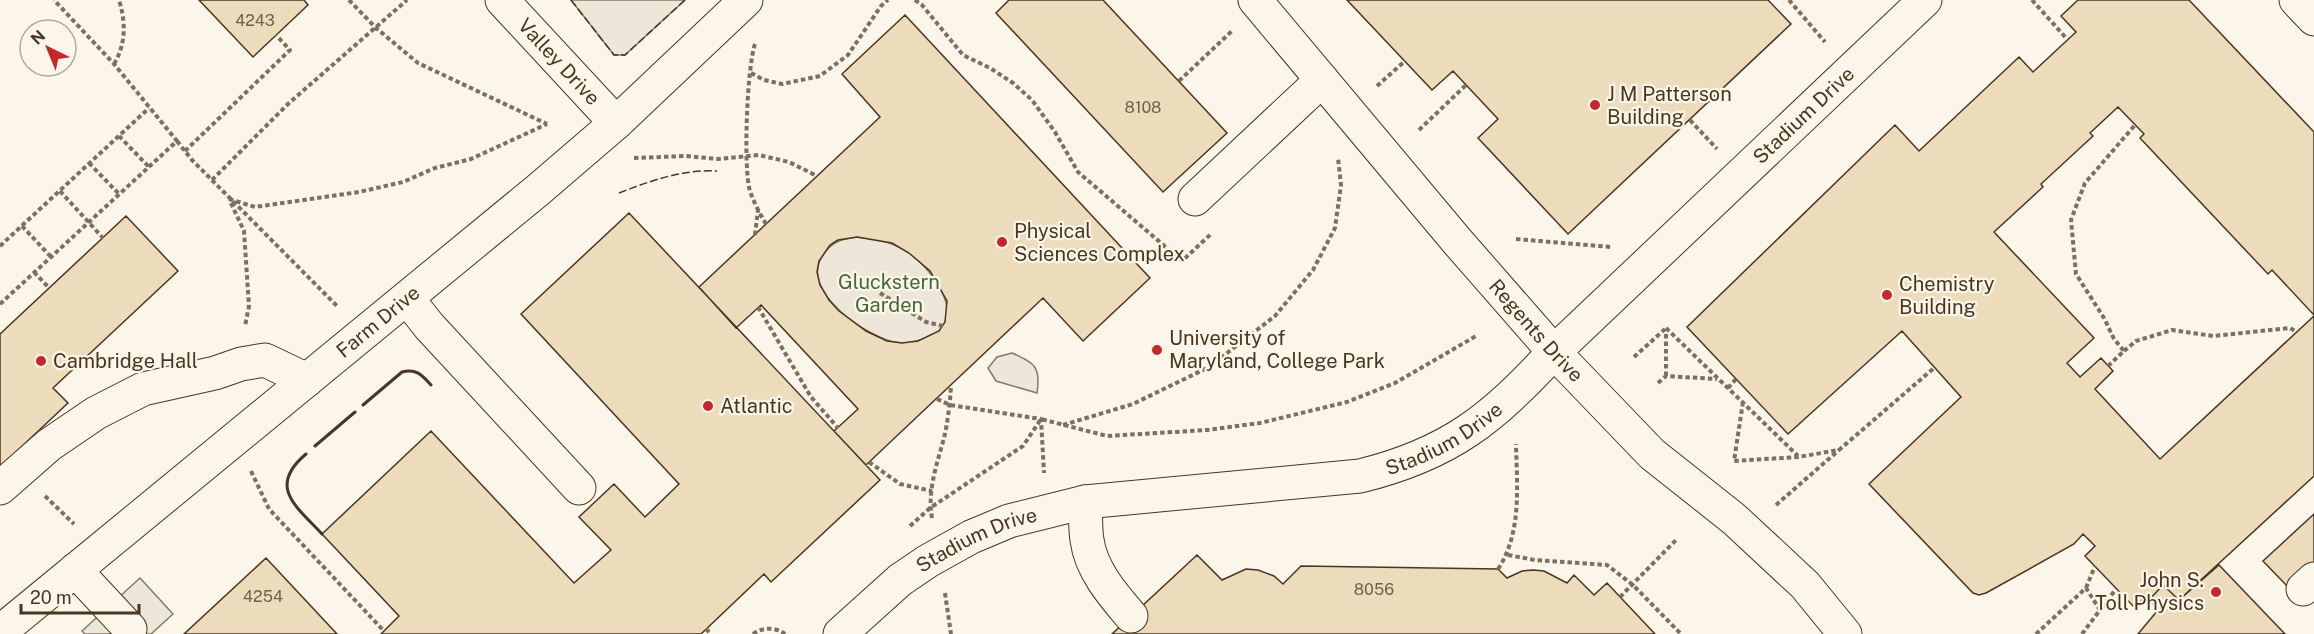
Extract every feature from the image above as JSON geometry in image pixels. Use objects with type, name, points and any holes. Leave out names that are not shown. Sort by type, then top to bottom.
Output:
[{"type":"street","name":"Valley Drive","points":[[502,0],[616,123]]},
{"type":"street","name":"Farm Drive","points":[[0,632],[408,298],[616,123],[746,0]]},
{"type":"street","name":"Stadium Drive","points":[[840,634],[900,580],[948,549],[1010,521],[1085,502],[1331,481],[1390,469],[1428,455],[1453,442],[1481,423],[1524,385],[1554,352],[1925,0]]},
{"type":"street","points":[[2296,0],[2314,19]]},
{"type":"street","name":"Regents Drive","points":[[1259,1],[1322,80],[1554,352],[1652,454],[1734,519],[1805,585],[1845,634]]},
{"type":"street","points":[[1195,199],[1322,80]]},
{"type":"street","points":[[408,298],[429,326],[579,488]]},
{"type":"street","points":[[0,488],[49,445],[96,413],[143,389],[177,380],[215,374],[241,364],[265,360],[307,380]]},
{"type":"street","points":[[1085,502],[1087,542],[1091,554],[1106,586],[1131,616]]},
{"type":"street","points":[[75,570],[130,629]]},
{"type":"path","points":[[54,0],[114,64],[185,151],[338,308]]},
{"type":"path","points":[[114,64],[122,50],[124,26],[119,0]]},
{"type":"path","points":[[230,198],[255,207],[309,201],[370,190],[403,182],[435,168],[471,159],[547,124],[418,63],[376,28],[349,0]]},
{"type":"path","points":[[212,180],[289,103],[406,0]]},
{"type":"path","points":[[751,73],[764,80],[782,84],[820,76],[848,56],[881,6],[888,0]]},
{"type":"path","points":[[915,0],[922,5],[963,55],[1013,82],[1032,100],[1055,132],[1078,172],[1182,261]]},
{"type":"path","points":[[1789,0],[1826,43]]},
{"type":"path","points":[[2032,0],[2067,39]]},
{"type":"path","points":[[1179,81],[1236,28]]},
{"type":"path","points":[[185,151],[290,50],[276,35]]},
{"type":"path","points":[[756,40],[746,96],[747,154],[749,189],[766,224]]},
{"type":"path","points":[[1377,86],[1405,61]]},
{"type":"path","points":[[1419,130],[1466,86]]},
{"type":"path","points":[[0,246],[149,108]]},
{"type":"path","points":[[1690,120],[1718,150]]},
{"type":"path","points":[[2124,351],[2114,339],[2104,318],[2076,274],[2071,220],[2085,183],[2135,125]]},
{"type":"path","points":[[119,136],[148,167]]},
{"type":"path","points":[[0,304],[177,141]]},
{"type":"path","points":[[1062,426],[1133,404],[1209,367],[1275,316],[1313,270],[1335,228],[1341,185],[1337,153]]},
{"type":"path","points":[[632,158],[686,156],[718,159],[747,154],[759,155],[789,162],[818,176]]},
{"type":"path","points":[[89,163],[118,194]]},
{"type":"path","points":[[60,191],[103,238]]},
{"type":"path","points":[[230,198],[244,231],[249,306],[243,333]]},
{"type":"path","points":[[755,235],[758,210]]},
{"type":"path","points":[[22,226],[51,257]]},
{"type":"path","points":[[1516,239],[1614,248]]},
{"type":"path","points":[[34,272],[49,288]]},
{"type":"path","points":[[880,293],[926,322],[942,326]]},
{"type":"path","points":[[758,307],[812,397],[838,428]]},
{"type":"path","points":[[1634,357],[1666,328]]},
{"type":"path","points":[[1666,328],[1666,376]]},
{"type":"path","points":[[1666,328],[1798,457]]},
{"type":"path","points":[[2108,366],[2136,341],[2172,330],[2213,336],[2290,328],[2296,332]]},
{"type":"path","points":[[903,532],[930,508],[1023,446],[1041,420],[1107,436],[1207,430],[1260,423],[1347,402],[1395,383],[1476,336]]},
{"type":"path","points":[[1776,505],[1934,368]]},
{"type":"path","points":[[1658,383],[1666,376],[1718,379]]},
{"type":"path","points":[[1728,388],[1736,379]]},
{"type":"path","points":[[930,508],[950,405],[951,386]]},
{"type":"path","points":[[1743,402],[1734,461],[1798,457],[1839,450]]},
{"type":"path","points":[[1498,569],[1508,555],[1518,505],[1516,444]]},
{"type":"path","points":[[869,462],[900,484],[932,492]]},
{"type":"path","points":[[250,468],[269,509],[384,631]]},
{"type":"path","points":[[40,492],[68,518]]},
{"type":"path","points":[[1620,597],[1676,540]]},
{"type":"path","points":[[1508,555],[1534,560],[1607,565],[1633,585],[1681,634]]},
{"type":"path","points":[[2036,634],[2086,588],[2095,566]]},
{"type":"path","points":[[2086,588],[2100,610]]},
{"type":"path","points":[[2082,634],[2116,589]]},
{"type":"path","points":[[753,634],[765,628],[778,630],[785,634]]},
{"type":"path","points":[[706,629],[711,634]]},
{"type":"green space","points":[[571,0],[685,0],[625,55],[614,55]]},
{"type":"green space","name":"Gluckstern Garden","points":[[857,237],[897,246],[919,261],[928,271],[944,296],[947,309],[946,321],[939,331],[909,343],[886,340],[855,323],[828,298],[820,283],[818,269],[823,255],[837,242]]},
{"type":"green space","points":[[1012,353],[1035,367],[1038,377],[1037,393],[996,381],[988,368],[997,357]]},
{"type":"shaded area","points":[[140,578],[173,614],[151,634],[85,634],[82,631]]},
{"type":"building","points":[[199,0],[304,0],[308,5],[253,57]]},
{"type":"building","points":[[1009,0],[1103,0],[1227,133],[1163,192],[996,13]]},
{"type":"building","name":"J M Patterson Building","points":[[1347,0],[1768,0],[1791,24],[1568,234],[1478,138],[1498,119],[1453,71],[1432,90]]},
{"type":"building","name":"Chemistry Building","points":[[2078,0],[2189,0],[2314,132],[2314,315],[2272,270],[2268,274],[2140,138],[2144,134],[2118,107],[2090,133],[2093,136],[2041,184],[2043,187],[1994,232],[2094,338],[2067,363],[2080,377],[2101,358],[2113,371],[2095,389],[2160,459],[2314,316],[2314,476],[2179,600],[2163,585],[2149,600],[2146,595],[2135,608],[2085,556],[2095,546],[2083,534],[2074,544],[1986,593],[1979,595],[1973,593],[1869,484],[1961,397],[1902,331],[1788,434],[1687,327],[1895,125],[1919,151],[2019,57],[2033,72],[2076,32],[2061,16]]},
{"type":"building","name":"Physical Sciences Complex","points":[[905,15],[1150,278],[1083,341],[1043,298],[866,465],[834,431],[858,409],[761,305],[736,328],[699,287],[880,117],[842,74]],"holes":[[[857,237],[892,243],[909,253],[930,271],[947,301],[945,322],[939,331],[918,341],[902,343],[887,341],[866,331],[839,311],[820,285],[817,272],[819,261],[830,245],[838,240]]]},
{"type":"building","name":"Atlantic","points":[[629,213],[880,480],[771,582],[764,574],[701,634],[381,634],[399,616],[322,534],[431,431],[574,583],[611,550],[579,517],[614,484],[645,517],[679,484],[521,314]]},
{"type":"building","name":"Cambridge Hall","points":[[126,216],[178,271],[53,388],[68,403],[0,467],[0,334]]},
{"type":"building","points":[[2314,514],[2314,565],[2289,588],[2263,561]]},
{"type":"building","points":[[1197,555],[1222,580],[1246,569],[1258,570],[1274,576],[1283,584],[1301,566],[1498,569],[1507,578],[1522,571],[1533,570],[1544,571],[1567,583],[1574,575],[1594,595],[1607,583],[1655,634],[1112,634]]},
{"type":"building","points":[[266,558],[337,634],[184,634]]},
{"type":"building","name":"John S. Toll Physics","points":[[2219,565],[2285,634],[2138,634],[2158,610],[2149,600],[2163,585],[2179,600]]},
{"type":"fence","points":[[571,0],[614,55],[625,55],[685,0]]},
{"type":"fence","points":[[619,193],[679,174],[717,171]]},
{"type":"wall","points":[[363,405],[402,372],[418,373],[431,385]]},
{"type":"wall","points":[[315,446],[355,412]]},
{"type":"wall","points":[[306,454],[288,476],[287,486],[295,505],[322,534]]},
{"type":"place","name":"J M Patterson Building","points":[[1595,105]]},
{"type":"place","name":"Physical Sciences Complex","points":[[1002,242]]},
{"type":"place","name":"Chemistry Building","points":[[1887,295]]},
{"type":"place","name":"University of Maryland, College Park","points":[[1157,350]]},
{"type":"place","name":"Cambridge Hall","points":[[41,361]]},
{"type":"place","name":"Atlantic","points":[[708,406]]},
{"type":"place","name":"John S. Toll Physics","points":[[2216,592]]}]
